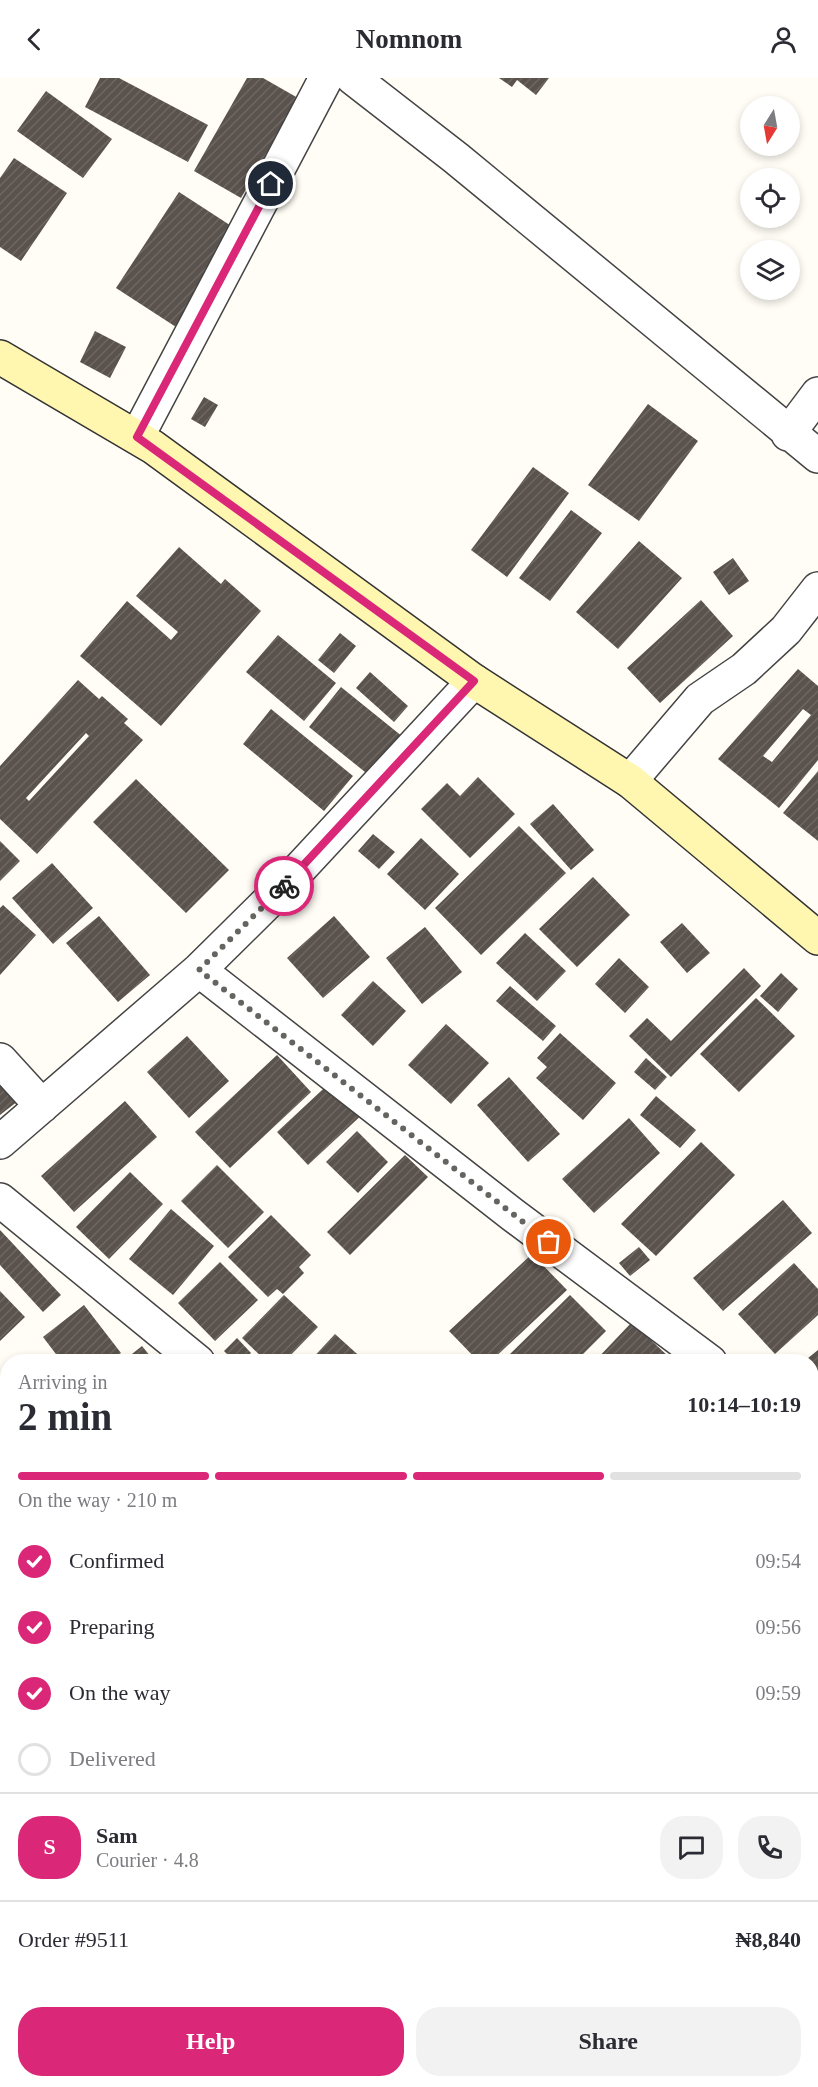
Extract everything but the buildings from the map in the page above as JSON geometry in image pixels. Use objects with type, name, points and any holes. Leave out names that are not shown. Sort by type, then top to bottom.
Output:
[{"type":"street","points":[[137,437],[326,78]]},
{"type":"street","points":[[354,78],[456,158],[788,434],[818,456]]},
{"type":"street","points":[[0,357],[137,437],[474,681],[630,781],[818,938]]},
{"type":"street","points":[[788,434],[818,394]]},
{"type":"street","points":[[630,781],[700,699],[744,669],[786,630],[818,589]]},
{"type":"street","points":[[0,1142],[199,970],[277,893],[474,681]]},
{"type":"street","points":[[199,970],[513,1215],[699,1354]]},
{"type":"street","points":[[0,1060],[42,1106]]},
{"type":"street","points":[[0,1200],[186,1354]]},
{"type":"way so far","points":[[284,886],[199,970],[549,1242]]},
{"type":"route","points":[[271,184],[137,437],[474,681],[284,886]]}]
